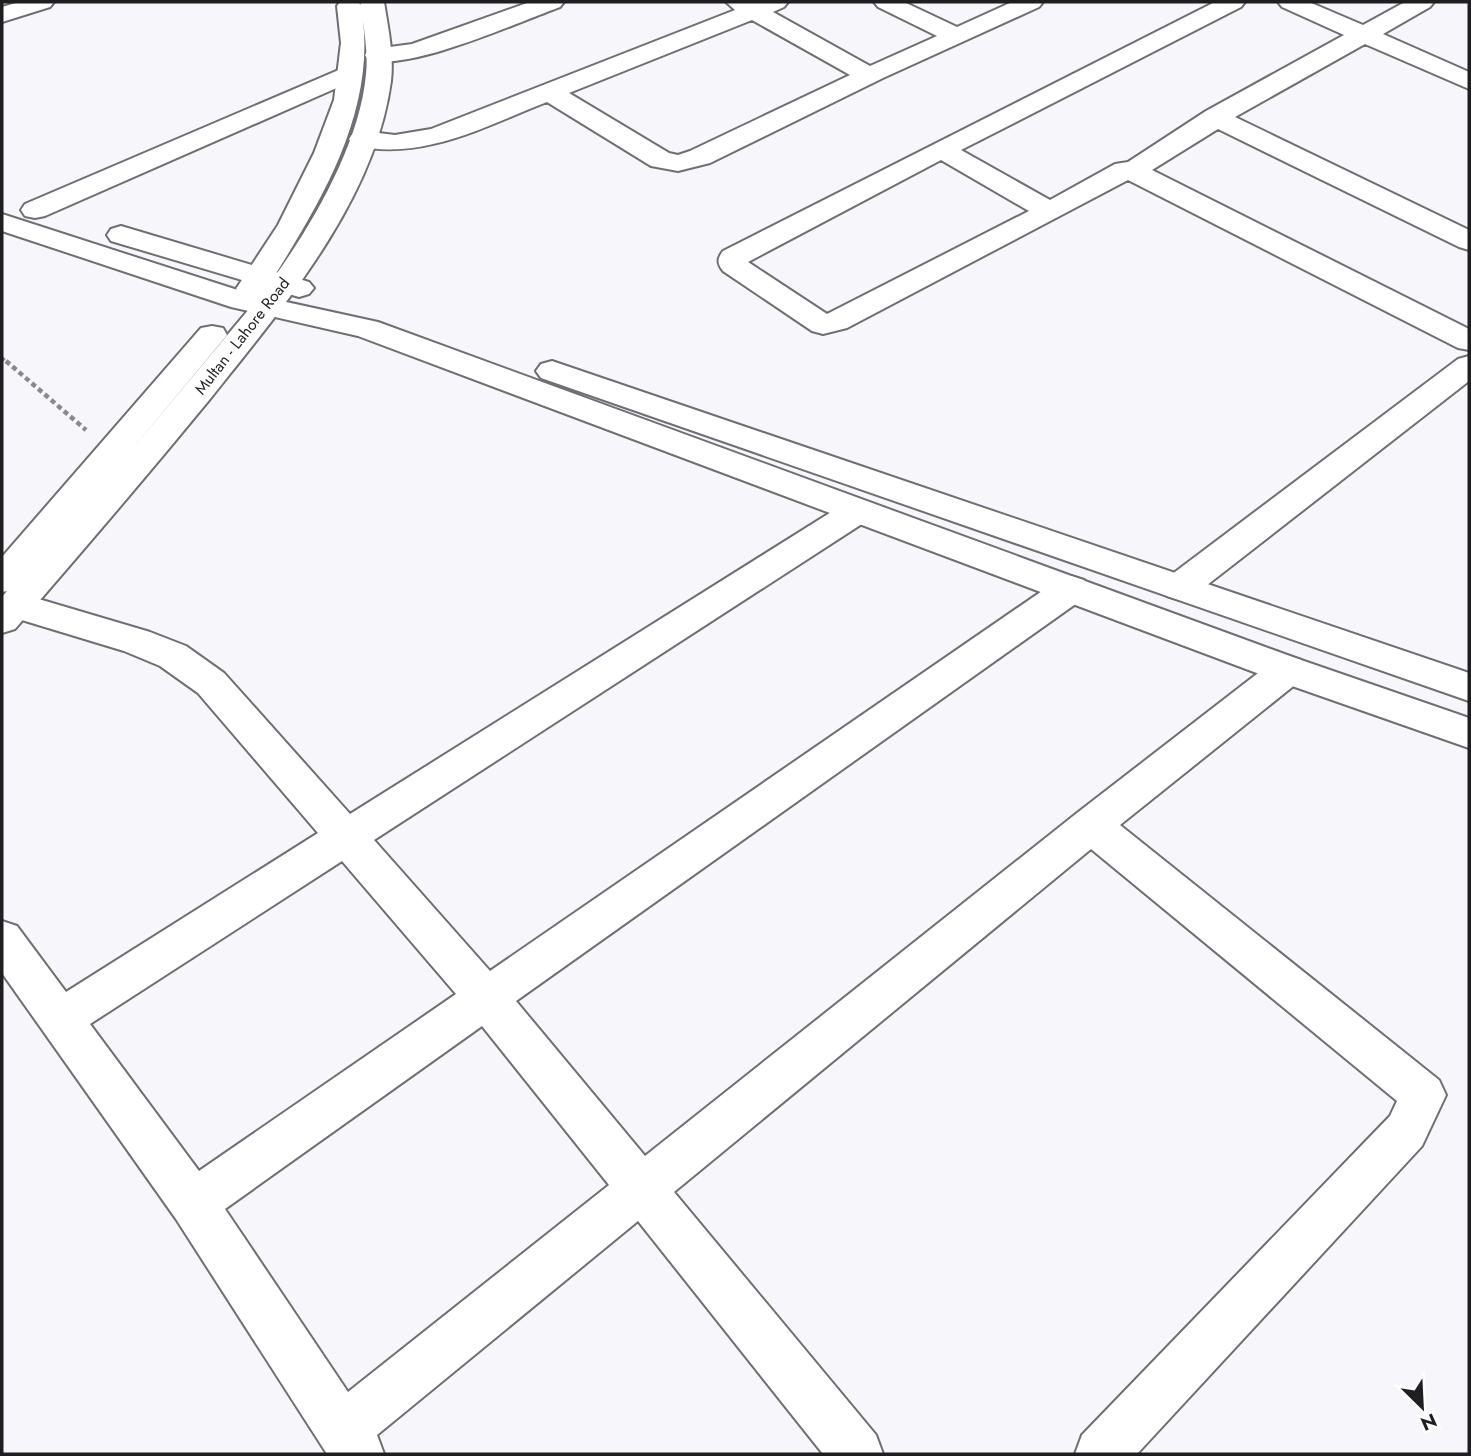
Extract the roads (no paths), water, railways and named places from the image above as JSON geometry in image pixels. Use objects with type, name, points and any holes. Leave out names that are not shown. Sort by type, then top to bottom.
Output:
[{"type":"street","points":[[2,15],[42,2]]},
{"type":"street","name":"Multan - Lahore Road","points":[[6,602],[154,446],[264,292],[292,225],[327,153],[347,100],[353,43],[349,2]]},
{"type":"street","name":"Multan - Lahore Road","points":[[6,602],[111,452],[264,292],[306,255],[336,203],[362,139],[374,99],[379,71],[372,2]]},
{"type":"street","points":[[377,55],[416,51],[552,2]]},
{"type":"street","points":[[886,2],[956,36]]},
{"type":"street","points":[[550,92],[661,160],[678,163],[700,157],[1031,2]]},
{"type":"street","points":[[1233,2],[733,257],[733,265],[823,325],[836,322],[1125,170],[1132,171],[1469,341]]},
{"type":"street","points":[[1290,2],[1469,80]]},
{"type":"street","points":[[1132,171],[1217,118],[1217,115],[1422,2]]},
{"type":"street","points":[[362,139],[395,143],[437,136],[550,92],[756,5],[860,72],[874,74]]},
{"type":"street","points":[[35,210],[348,74]]},
{"type":"street","points":[[1217,118],[1469,242]]},
{"type":"street","points":[[947,146],[953,157],[1028,200],[1046,209],[1057,207]]},
{"type":"street","points":[[2,200],[367,329],[856,512],[1288,670],[1469,733]]},
{"type":"street","points":[[2,222],[264,292],[362,305],[1469,687]]},
{"type":"street","points":[[1180,587],[1469,366]]},
{"type":"street","points":[[60,1019],[856,512]]},
{"type":"street","points":[[192,1203],[1071,589]]},
{"type":"street","points":[[6,602],[137,640],[173,656],[211,682],[486,998],[857,1454]]},
{"type":"street","points":[[2,939],[192,1203],[350,1442],[643,1190],[1091,825],[1288,670]]},
{"type":"street","points":[[1091,825],[1423,1095],[1406,1130],[1101,1454]]}]
